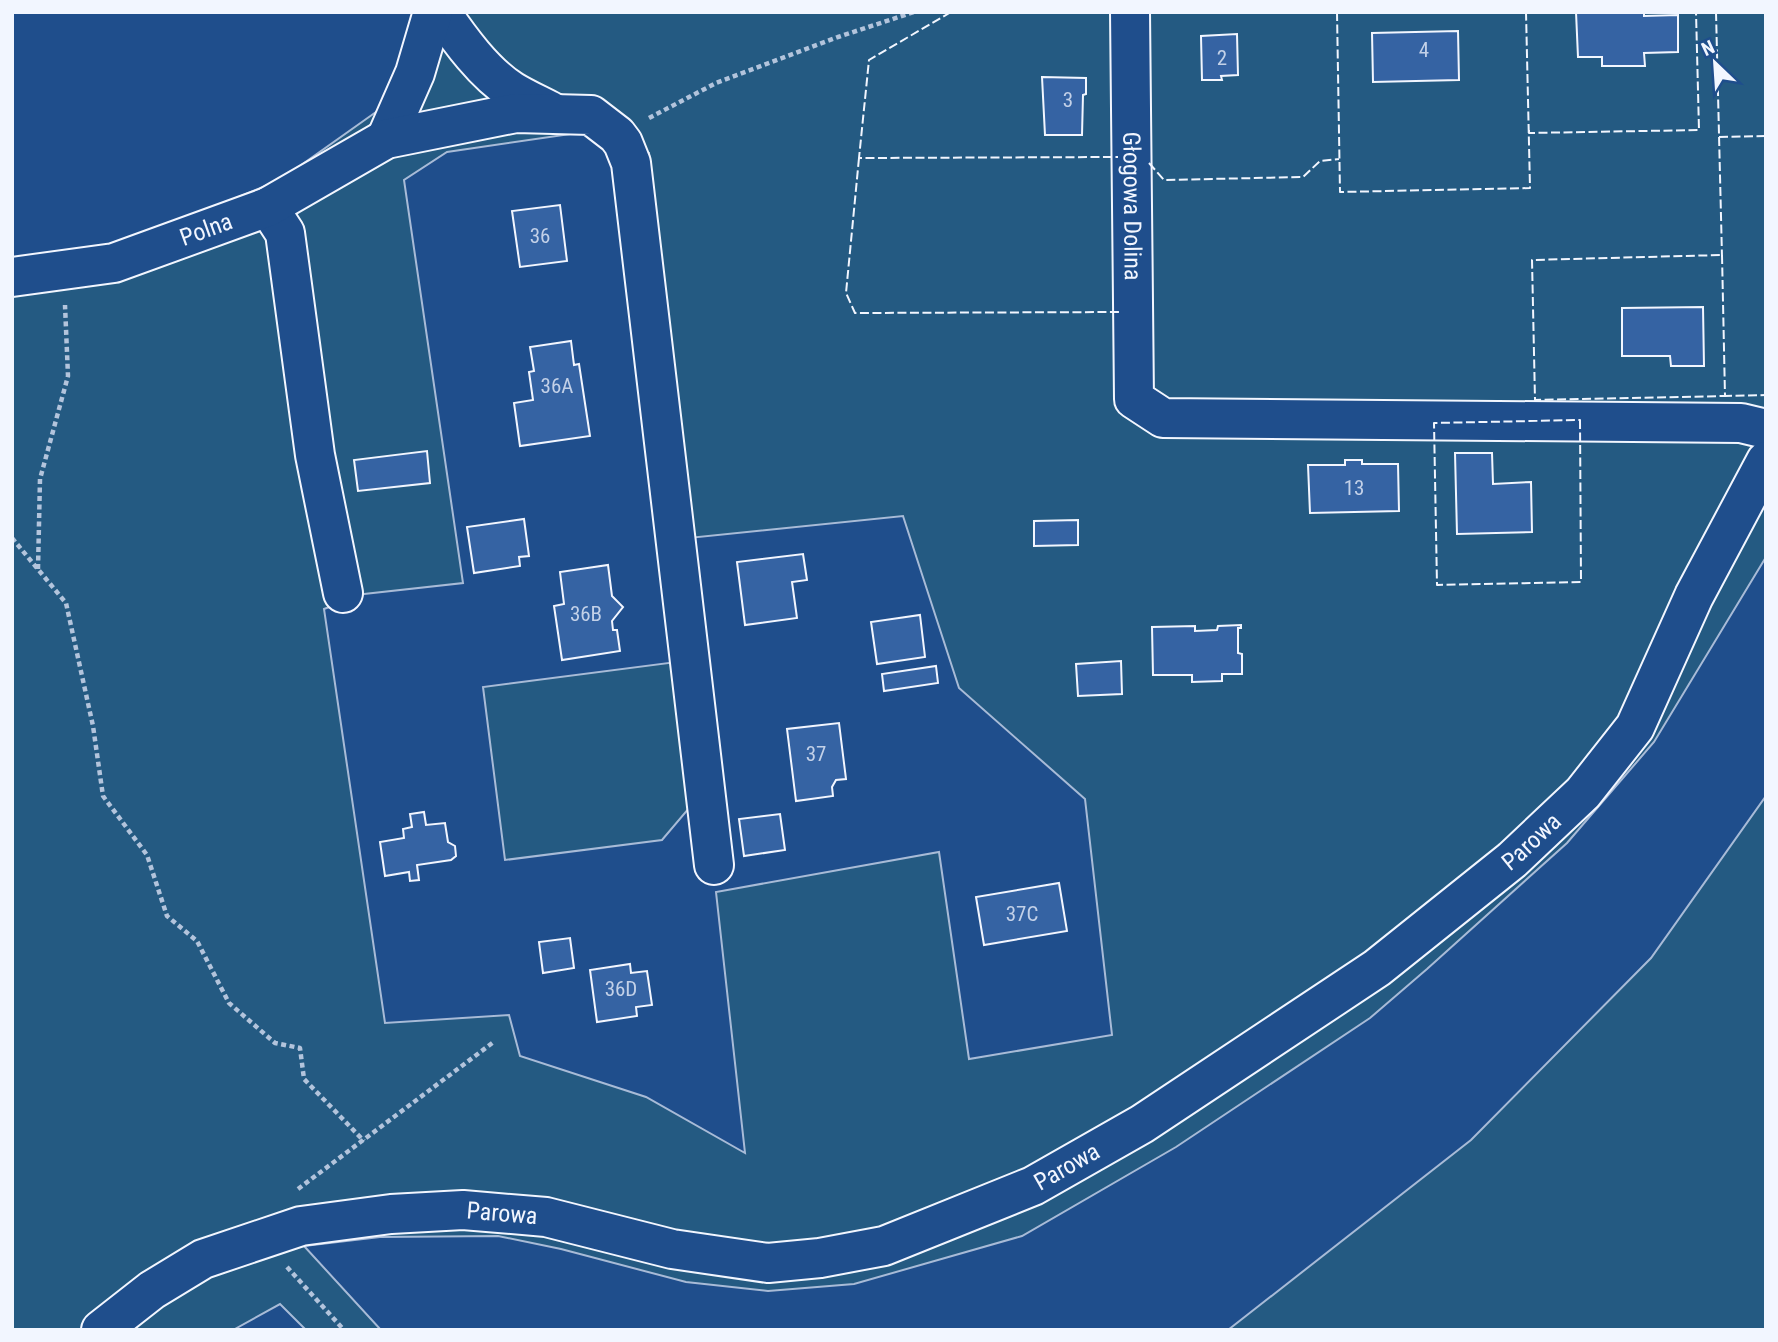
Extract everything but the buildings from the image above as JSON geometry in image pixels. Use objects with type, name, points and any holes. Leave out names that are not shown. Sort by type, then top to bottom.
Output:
[{"type":"street","points":[[386,139],[415,73],[433,12]]},
{"type":"street","points":[[442,12],[455,33],[511,91],[556,114]]},
{"type":"street","name":"Głogowa Dolina","points":[[1130,12],[1134,399],[1163,418],[1741,423],[1766,429]]},
{"type":"street","name":"Polna","points":[[12,277],[114,263],[268,207],[386,139],[516,113],[591,115],[617,135]]},
{"type":"street","points":[[617,135],[631,163],[714,865]]},
{"type":"street","points":[[268,207],[285,233],[315,455],[343,593]]},
{"type":"street","name":"Parowa","points":[[101,1330],[152,1290],[203,1259],[301,1226],[391,1214],[463,1210],[546,1217],[672,1249],[768,1263],[820,1258],[884,1246],[1033,1186],[1142,1124],[1377,968],[1512,860],[1583,793],[1635,727],[1694,596],[1766,461]]},
{"type":"path","points":[[617,135],[716,83],[838,37],[914,12]]},
{"type":"path","points":[[38,570],[40,479],[68,376],[63,270]]},
{"type":"path","points":[[12,538],[66,603],[93,726],[103,796],[147,855],[167,916],[197,940],[229,1003],[275,1044],[300,1048],[304,1079],[364,1141]]},
{"type":"path","points":[[301,1226],[291,1194],[495,1041]]},
{"type":"path","points":[[261,1238],[344,1330]]},
{"type":"shaded area","points":[[422,12],[1766,12],[1766,557],[1654,742],[1567,843],[1370,1018],[1176,1147],[1022,1236],[854,1284],[768,1291],[686,1282],[561,1249],[498,1236],[380,1237],[304,1246],[381,1330],[306,1330],[280,1304],[233,1330],[12,1330],[12,265],[117,247],[280,180],[400,95]],"holes":[[[584,132],[608,148],[649,153],[689,538],[903,516],[959,688],[1085,799],[1112,1035],[969,1059],[939,852],[716,892],[745,1153],[646,1097],[520,1056],[509,1015],[385,1023],[324,609],[364,594],[463,583],[404,180],[447,152]]]},
{"type":"shaded area","points":[[676,662],[690,807],[662,840],[505,860],[483,687]]},
{"type":"shaded area","points":[[1766,796],[1766,1330],[1228,1330],[1471,1140],[1651,958]]},
{"type":"fence","points":[[951,12],[869,60],[859,158],[1118,157]]},
{"type":"fence","points":[[1337,12],[1340,192],[1530,188],[1526,12]]},
{"type":"fence","points":[[1529,130],[1529,133],[1699,130],[1696,12]]},
{"type":"fence","points":[[1716,12],[1722,257]]},
{"type":"fence","points":[[1719,137],[1766,136]]},
{"type":"fence","points":[[859,158],[846,293],[855,313],[1119,310]]},
{"type":"fence","points":[[1149,163],[1164,180],[1303,177],[1320,161],[1339,159]]},
{"type":"fence","points":[[1722,255],[1725,396],[1535,400],[1532,260],[1722,255]]},
{"type":"fence","points":[[1725,394],[1766,395]]},
{"type":"fence","points":[[1580,420],[1581,582],[1437,585],[1434,423],[1580,420]]}]
